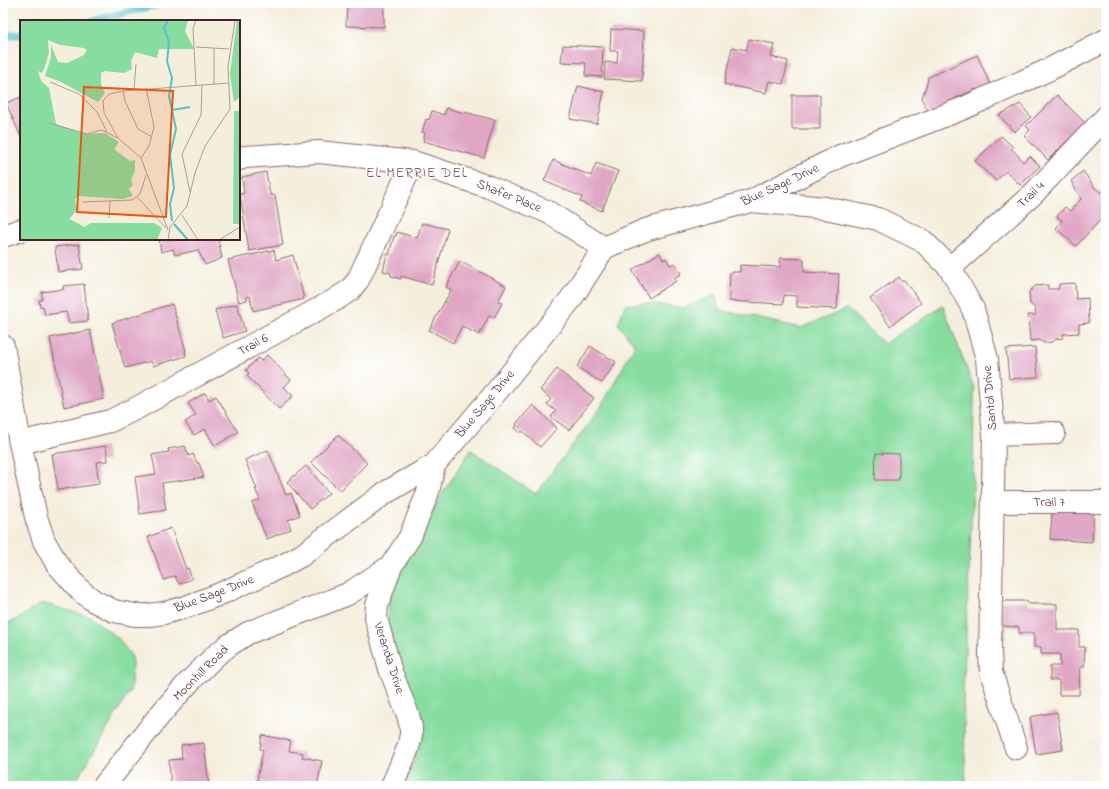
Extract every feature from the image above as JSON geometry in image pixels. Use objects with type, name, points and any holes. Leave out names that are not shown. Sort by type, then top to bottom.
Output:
[{"type":"street","name":"Blue Sage Drive","points":[[3,346],[20,443],[36,517],[44,541],[57,564],[80,591],[94,601],[114,611],[135,615],[149,615],[164,613],[186,607],[220,594],[284,564],[313,547],[385,493],[434,465],[497,391],[571,299],[604,248],[645,230],[751,201],[840,156],[971,104],[1048,70],[1106,40]]},
{"type":"street","name":"Trail 4","points":[[950,268],[1033,194],[1106,117]]},
{"type":"street","name":"Shafer Place","points":[[240,159],[245,157],[319,152],[413,162],[489,187],[548,212],[604,248]]},
{"type":"street","name":"Trail 6","points":[[20,443],[110,421],[135,409],[335,300],[350,290],[358,280],[413,162]]},
{"type":"street","name":"Santol Drive","points":[[751,201],[825,208],[878,219],[923,241],[950,268],[973,309],[987,359],[994,435],[990,653],[991,672],[1016,748]]},
{"type":"street","points":[[3,236],[20,230]]},
{"type":"street","points":[[994,435],[1054,433]]},
{"type":"street","name":"Veranda Drive","points":[[392,786],[408,748],[411,735],[408,715],[390,669],[376,618],[377,605],[392,566],[410,537],[428,492],[434,465]]},
{"type":"street","name":"Trail 7","points":[[993,502],[1106,502]]},
{"type":"street","name":"Moonhill Road","points":[[104,786],[159,716],[215,656],[229,645],[248,633],[348,594],[392,566]]},
{"type":"green space","points":[[715,295],[719,310],[801,328],[847,309],[884,344],[943,306],[974,388],[973,487],[963,695],[966,786],[404,786],[415,757],[387,625],[389,601],[395,577],[444,491],[471,450],[536,494],[601,407],[635,345],[618,324],[625,305],[646,303],[683,308]]},
{"type":"green space","points":[[42,603],[91,617],[118,638],[132,657],[131,689],[73,786],[3,786],[3,626],[19,618]]},
{"type":"building","points":[[347,3],[384,3],[384,27],[346,26]]},
{"type":"building","points":[[611,29],[644,31],[642,81],[604,79],[605,62],[617,63],[618,51],[610,51]]},
{"type":"building","points":[[749,39],[774,44],[771,57],[788,61],[783,84],[769,81],[766,93],[724,84],[732,47],[746,50]]},
{"type":"building","points":[[563,45],[603,47],[602,77],[585,76],[586,63],[561,62]]},
{"type":"building","points":[[977,55],[991,86],[977,92],[976,89],[954,99],[956,103],[930,115],[922,98],[928,80],[927,78]]},
{"type":"building","points":[[578,86],[604,92],[597,124],[570,119]]},
{"type":"building","points":[[792,95],[820,95],[820,129],[792,129]]},
{"type":"building","points":[[1057,95],[1085,123],[1048,160],[1024,136],[1030,130],[1026,126]]},
{"type":"building","points":[[20,97],[20,135],[6,103]]},
{"type":"building","points":[[1020,104],[1031,117],[1014,132],[999,115]]},
{"type":"building","points":[[446,108],[495,120],[484,158],[423,141],[425,133],[422,132],[426,119],[429,120],[432,111],[444,115]]},
{"type":"building","points":[[1001,136],[1013,147],[1011,148],[1023,162],[1030,156],[1040,166],[1020,185],[1006,171],[996,181],[975,161]]},
{"type":"building","points":[[553,160],[591,176],[596,163],[618,171],[602,211],[580,202],[582,197],[544,181]]},
{"type":"building","points":[[1083,171],[1094,187],[1101,193],[1106,187],[1106,214],[1076,246],[1056,228],[1062,221],[1057,216],[1065,207],[1070,211],[1081,199],[1071,181]]},
{"type":"building","points":[[266,172],[270,195],[275,195],[283,245],[249,251],[240,194],[244,193],[242,177]]},
{"type":"building","points":[[422,223],[448,229],[432,285],[401,276],[401,279],[391,276],[391,273],[383,271],[387,254],[389,255],[394,236],[396,236],[397,232],[417,238]]},
{"type":"building","points":[[159,240],[218,240],[222,258],[205,265],[198,250],[175,255],[173,249],[161,252]]},
{"type":"building","points":[[79,244],[83,269],[58,272],[55,247]]},
{"type":"building","points":[[274,250],[276,260],[293,255],[304,299],[253,311],[250,296],[247,297],[247,300],[239,302],[228,260]]},
{"type":"building","points":[[659,253],[664,260],[666,258],[670,265],[675,263],[681,274],[674,278],[676,281],[649,298],[632,270]]},
{"type":"building","points":[[780,258],[804,259],[804,272],[839,274],[837,309],[797,307],[797,296],[784,295],[783,304],[729,301],[730,272],[740,272],[740,265],[780,267]]},
{"type":"building","points":[[460,261],[506,286],[498,301],[502,303],[494,318],[489,316],[479,335],[462,326],[453,343],[429,330],[451,290],[446,287]]},
{"type":"building","points":[[899,277],[902,282],[904,280],[921,303],[890,326],[870,298]]},
{"type":"building","points":[[1075,283],[1076,299],[1088,298],[1089,323],[1079,324],[1079,333],[1063,334],[1063,338],[1056,339],[1052,342],[1044,343],[1039,340],[1030,341],[1028,315],[1036,315],[1035,308],[1030,304],[1029,292],[1035,286],[1048,285],[1048,289],[1059,289],[1059,284]]},
{"type":"building","points":[[84,284],[88,321],[69,323],[66,312],[45,315],[43,306],[40,307],[39,300],[42,300],[42,292],[64,289],[63,286]]},
{"type":"building","points":[[172,304],[186,351],[186,356],[153,366],[151,361],[125,368],[112,323]]},
{"type":"building","points":[[237,304],[245,331],[223,338],[215,310]]},
{"type":"building","points":[[90,330],[104,399],[64,407],[50,338]]},
{"type":"building","points":[[590,346],[616,362],[602,383],[577,367]]},
{"type":"building","points":[[1035,347],[1038,377],[1009,379],[1006,349]]},
{"type":"building","points":[[267,355],[291,380],[284,387],[293,396],[279,409],[247,376],[249,373],[246,370],[258,358],[261,361]]},
{"type":"building","points":[[557,369],[594,398],[569,430],[551,417],[556,411],[547,404],[551,399],[540,390]]},
{"type":"building","points":[[205,393],[209,400],[216,396],[238,432],[215,446],[205,429],[194,435],[185,422],[196,415],[188,403]]},
{"type":"building","points":[[533,405],[557,428],[540,447],[522,431],[520,433],[515,428],[517,425],[516,424]]},
{"type":"building","points":[[338,435],[367,463],[340,491],[311,462]]},
{"type":"building","points":[[106,446],[108,461],[96,462],[99,484],[58,490],[52,454]]},
{"type":"building","points":[[185,446],[189,456],[193,454],[197,463],[199,463],[204,477],[162,483],[166,510],[140,514],[135,477],[156,474],[152,455],[169,452],[168,449]]},
{"type":"building","points":[[268,450],[286,495],[291,493],[300,515],[288,520],[291,529],[267,539],[252,503],[260,500],[245,460]]},
{"type":"building","points":[[876,453],[899,454],[899,480],[875,480]]},
{"type":"building","points":[[306,466],[329,493],[310,509],[287,482]]},
{"type":"building","points":[[1053,502],[1094,506],[1092,542],[1050,539]]},
{"type":"building","points":[[171,528],[186,569],[188,568],[192,579],[179,584],[175,576],[164,580],[148,537]]},
{"type":"building","points":[[1001,601],[1027,601],[1028,604],[1057,604],[1057,630],[1079,630],[1079,647],[1085,647],[1084,667],[1080,667],[1079,695],[1059,695],[1059,680],[1050,680],[1050,666],[1060,666],[1060,654],[1041,654],[1041,647],[1034,647],[1034,633],[1019,633],[1019,627],[1001,626]]},
{"type":"building","points":[[1057,712],[1063,750],[1036,754],[1030,717]]},
{"type":"building","points":[[262,735],[291,741],[289,751],[303,753],[302,757],[322,761],[317,786],[284,786],[257,780],[263,750],[260,749]]},
{"type":"building","points":[[204,743],[209,786],[171,786],[169,760],[182,759],[181,745]]},
{"type":"waterway","points":[[97,20],[163,3]]},
{"type":"waterway","points":[[3,34],[20,35]]},
{"type":"district","name":"EL MERRIE DEL","points":[[417,173]]}]
